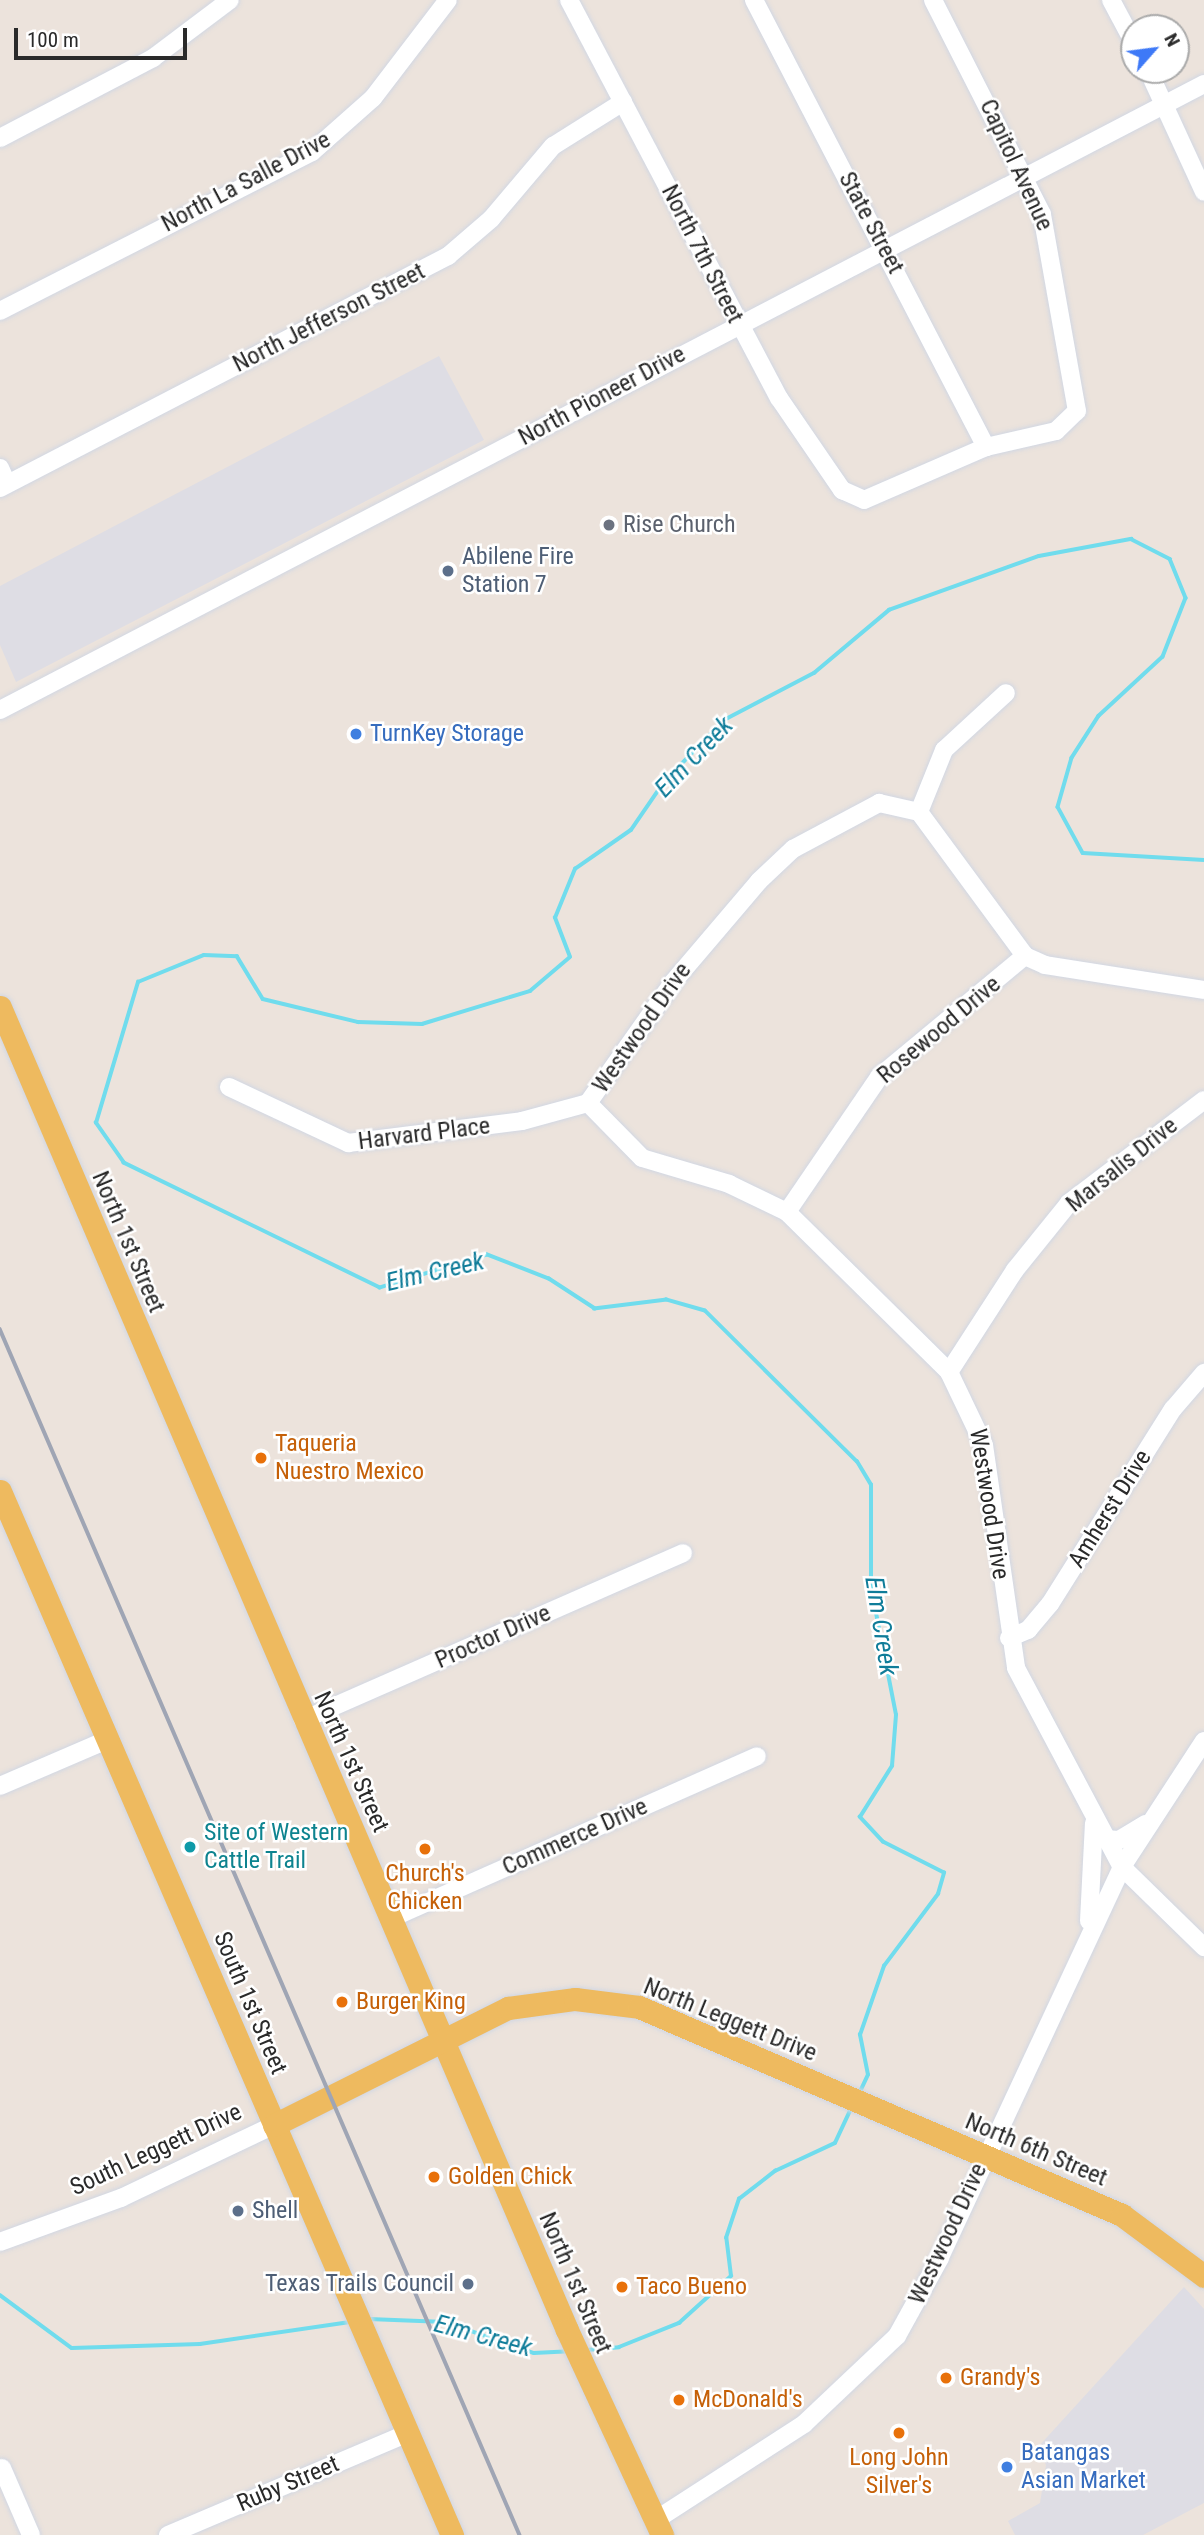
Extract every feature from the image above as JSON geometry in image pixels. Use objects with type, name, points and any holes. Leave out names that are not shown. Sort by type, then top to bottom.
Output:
[{"type":"main road","name":"North 1st Street","points":[[0,1007],[303,1720],[392,1918],[588,2379],[658,2528]]},
{"type":"main road","name":"South 1st Street","points":[[0,1491],[452,2535]]},
{"type":"main road","name":"North Leggett Drive","points":[[330,2097],[442,2038],[508,2008],[544,2002],[639,2007],[835,2093]]},
{"type":"main road","name":"North 6th Street","points":[[835,2093],[1122,2215],[1204,2276]]},
{"type":"main road","name":"South Leggett Drive","points":[[274,2125],[330,2097]]},
{"type":"street","points":[[0,138],[153,58],[230,0]]},
{"type":"street","name":"North La Salle Drive","points":[[0,311],[312,152],[373,99],[448,0]]},
{"type":"street","name":"North 7th Street","points":[[569,0],[738,325],[779,398],[850,497],[864,500],[986,447]]},
{"type":"street","name":"State Street","points":[[754,0],[986,447]]},
{"type":"street","name":"Capitol Avenue","points":[[933,0],[1026,176],[1052,245],[1077,397],[1070,422],[986,447]]},
{"type":"street","points":[[1111,0],[1120,17]]},
{"type":"street","points":[[1155,84],[1204,192]]},
{"type":"street","name":"North Pioneer Drive","points":[[0,710],[1204,84]]},
{"type":"street","name":"North Jefferson Street","points":[[2,480],[448,256],[491,219],[553,146],[623,102]]},
{"type":"street","points":[[1006,693],[944,750],[919,812],[1026,956],[1045,965],[1204,990]]},
{"type":"street","name":"Westwood Drive","points":[[658,2528],[804,2424],[879,2355],[919,2301],[1084,1943],[1122,1867],[1104,1839],[1016,1668],[1009,1638],[984,1445],[949,1372],[787,1212],[729,1184],[642,1158],[588,1103],[703,944],[793,849],[879,803],[919,812]]},
{"type":"street","name":"Rosewood Drive","points":[[787,1212],[879,1077],[1026,956]]},
{"type":"street","name":"Harvard Place","points":[[229,1087],[348,1143],[522,1121],[588,1103]]},
{"type":"street","name":"Marsalis Drive","points":[[949,1372],[1015,1270],[1069,1203],[1204,1100]]},
{"type":"street","name":"Amherst Drive","points":[[1009,1638],[1028,1630],[1050,1604],[1166,1420],[1204,1373]]},
{"type":"street","name":"Proctor Drive","points":[[303,1720],[683,1553]]},
{"type":"street","points":[[0,1786],[109,1739]]},
{"type":"street","points":[[1204,1741],[1122,1867],[1150,1891],[1204,1947]]},
{"type":"street","name":"Commerce Drive","points":[[392,1918],[757,1756]]},
{"type":"street","points":[[1084,1943],[1094,1891],[1094,1816]]},
{"type":"street","points":[[1104,1839],[1119,1840],[1155,1818]]},
{"type":"street","points":[[1142,1838],[1150,1891]]},
{"type":"street","points":[[1108,1894],[1125,1887],[1150,1891]]},
{"type":"street","name":"South Leggett Drive","points":[[0,2242],[121,2198],[274,2125]]},
{"type":"street","name":"Ruby Street","points":[[168,2535],[408,2432]]},
{"type":"street","points":[[2,2468],[31,2535]]},
{"type":"shaded area","points":[[439,356],[484,440],[16,682],[0,645],[0,586]]},
{"type":"shaded area","points":[[1184,2287],[1204,2309],[1204,2503],[1143,2535],[1015,2535],[1008,2521],[1040,2503],[1046,2465],[1038,2447]]},
{"type":"waterway","name":"Elm Creek","points":[[859,2094],[868,2075],[860,2035],[884,1966],[938,1894],[944,1873],[883,1842],[860,1817],[892,1766],[896,1715],[871,1588],[871,1485],[857,1462],[705,1311],[667,1300],[595,1309],[549,1279],[487,1255],[380,1288],[124,1163],[96,1123],[138,982],[204,955],[237,956],[263,999],[358,1022],[422,1024],[530,991],[570,957],[555,918],[575,869],[631,830],[664,782],[724,720],[814,673],[889,610],[1039,556],[1131,539],[1170,559],[1186,598],[1163,657],[1099,716],[1072,758],[1058,807],[1083,853],[1204,860]]},
{"type":"waterway","name":"Elm Creek","points":[[587,2350],[619,2347],[679,2323],[731,2276],[726,2238],[739,2199],[775,2171],[835,2143],[852,2107]]},
{"type":"waterway","name":"Elm Creek","points":[[0,2295],[72,2348],[200,2344],[351,2322]]},
{"type":"waterway","name":"Elm Creek","points":[[369,2319],[445,2322],[534,2353],[569,2351]]},
{"type":"railway","points":[[0,1329],[520,2535]]},
{"type":"place","name":"Rise Church","points":[[609,525]]},
{"type":"place","name":"Abilene Fire Station 7","points":[[448,571]]},
{"type":"place","name":"TurnKey Storage","points":[[356,734]]},
{"type":"place","name":"Taqueria Nuestro Mexico","points":[[261,1458]]},
{"type":"place","name":"Site of Western Cattle Trail","points":[[190,1847]]},
{"type":"place","name":"Church's Chicken","points":[[425,1849]]},
{"type":"place","name":"Burger King","points":[[342,2002]]},
{"type":"place","name":"Golden Chick","points":[[434,2177]]},
{"type":"place","name":"Shell","points":[[238,2211]]},
{"type":"place","name":"Texas Trails Council","points":[[468,2284]]},
{"type":"place","name":"Taco Bueno","points":[[622,2287]]},
{"type":"place","name":"Grandy's","points":[[946,2378]]},
{"type":"place","name":"McDonald's","points":[[679,2400]]},
{"type":"place","name":"Long John Silver's","points":[[899,2433]]},
{"type":"place","name":"Batangas Asian Market","points":[[1007,2467]]}]
